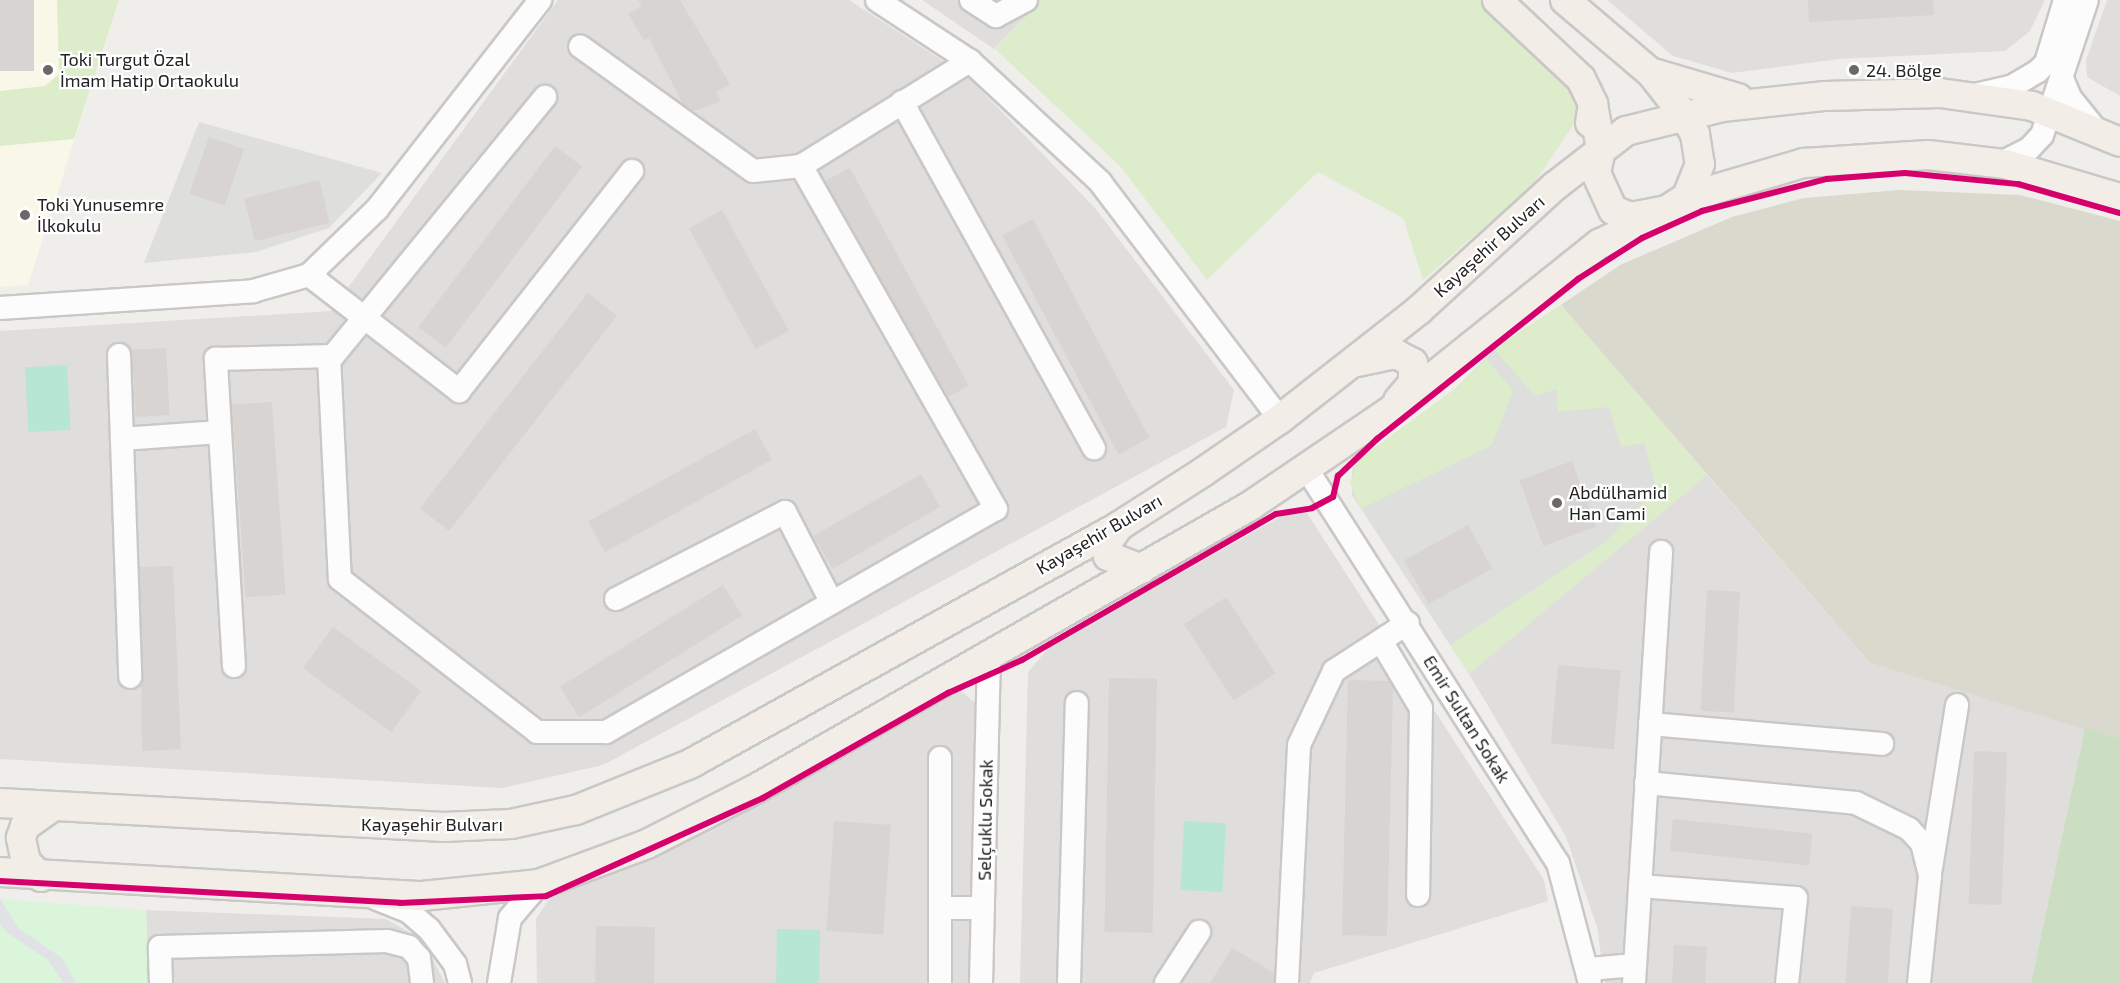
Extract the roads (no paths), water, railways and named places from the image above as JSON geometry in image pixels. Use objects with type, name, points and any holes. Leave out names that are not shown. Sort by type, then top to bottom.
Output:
[{"type":"main road","points":[[1497,0],[1558,53],[1581,79],[1593,104],[1601,149],[1596,173],[1613,210],[1631,217],[1667,210],[1687,197],[1698,178],[1695,134],[1683,114],[1651,73],[1564,0]]},
{"type":"main road","points":[[1651,73],[1719,96],[1768,102]]},
{"type":"main road","name":"Kayaşehir Bulvarı","points":[[0,803],[444,827],[511,824],[576,810],[690,764],[1119,526],[1280,419],[1419,310],[1555,186],[1626,131],[1683,114],[1825,96],[1974,95],[2051,113],[2109,136]]},
{"type":"main road","points":[[1555,186],[1580,157],[1593,104]]},
{"type":"main road","points":[[0,872],[41,877],[422,896],[539,884],[646,844],[989,657],[1308,471],[1389,412],[1543,284],[1599,244],[1667,210],[1747,177],[1804,163],[1928,155],[2001,163],[2120,198]]},
{"type":"main road","points":[[1351,363],[1396,354],[1413,363],[1413,383],[1389,412]]},
{"type":"main road","points":[[1119,526],[1107,542],[1108,556],[1142,569]]},
{"type":"main road","points":[[41,877],[26,862],[21,838],[24,826],[54,806]]},
{"type":"street","points":[[0,308],[253,291],[309,275],[377,209],[540,0]]},
{"type":"street","points":[[877,0],[970,61],[1100,182],[1280,419]]},
{"type":"street","points":[[971,0],[996,16],[1026,0]]},
{"type":"street","points":[[1974,95],[2013,86],[2038,71],[2046,63],[2065,0]]},
{"type":"street","points":[[2001,163],[2029,150],[2051,113],[2087,0]]},
{"type":"street","points":[[580,46],[753,171],[801,166],[970,61]]},
{"type":"street","points":[[2061,76],[2071,99],[2109,136]]},
{"type":"street","points":[[234,666],[216,359],[329,357],[367,320],[545,97]]},
{"type":"street","points":[[902,102],[1094,448]]},
{"type":"street","points":[[329,357],[340,579],[537,732],[606,732],[996,509],[801,166]]},
{"type":"street","points":[[309,275],[459,391],[632,171]]},
{"type":"street","points":[[119,355],[130,677]]},
{"type":"street","points":[[122,439],[220,432]]},
{"type":"street","name":"Emir Sultan Sokak","points":[[1308,471],[1408,623],[1558,863],[1590,976]]},
{"type":"street","points":[[616,599],[785,512],[832,603]]},
{"type":"street","points":[[1590,976],[1634,974],[1661,552]]},
{"type":"street","points":[[1287,983],[1299,745],[1334,671],[1408,623]]},
{"type":"street","points":[[1381,642],[1421,708],[1418,896]]},
{"type":"street","name":"Selçuklu Sokak","points":[[981,983],[989,657]]},
{"type":"street","points":[[1068,983],[1077,703]]},
{"type":"street","points":[[1919,983],[1930,876],[1957,705]]},
{"type":"street","points":[[1650,724],[1882,744]]},
{"type":"street","points":[[940,758],[940,983]]},
{"type":"street","points":[[1646,783],[1875,807],[1909,829],[1922,843],[1930,876]]},
{"type":"street","points":[[499,983],[510,918],[539,884]]},
{"type":"street","points":[[1640,886],[1796,898],[1786,983]]},
{"type":"street","points":[[363,893],[408,911],[429,929],[455,964],[460,983]]},
{"type":"street","points":[[941,908],[983,908]]},
{"type":"street","points":[[1166,983],[1199,932]]},
{"type":"street","points":[[161,983],[160,947],[387,941],[409,947],[419,958],[422,983]]},
{"type":"place","name":"Toki Turgut Özal İmam Hatip Ortaokulu","points":[[48,70]]},
{"type":"place","name":"24. Bölge","points":[[1854,70]]},
{"type":"place","name":"Toki Yunusemre İlkokulu","points":[[25,215]]},
{"type":"place","name":"Abdülhamid Han Cami","points":[[1557,503]]}]
